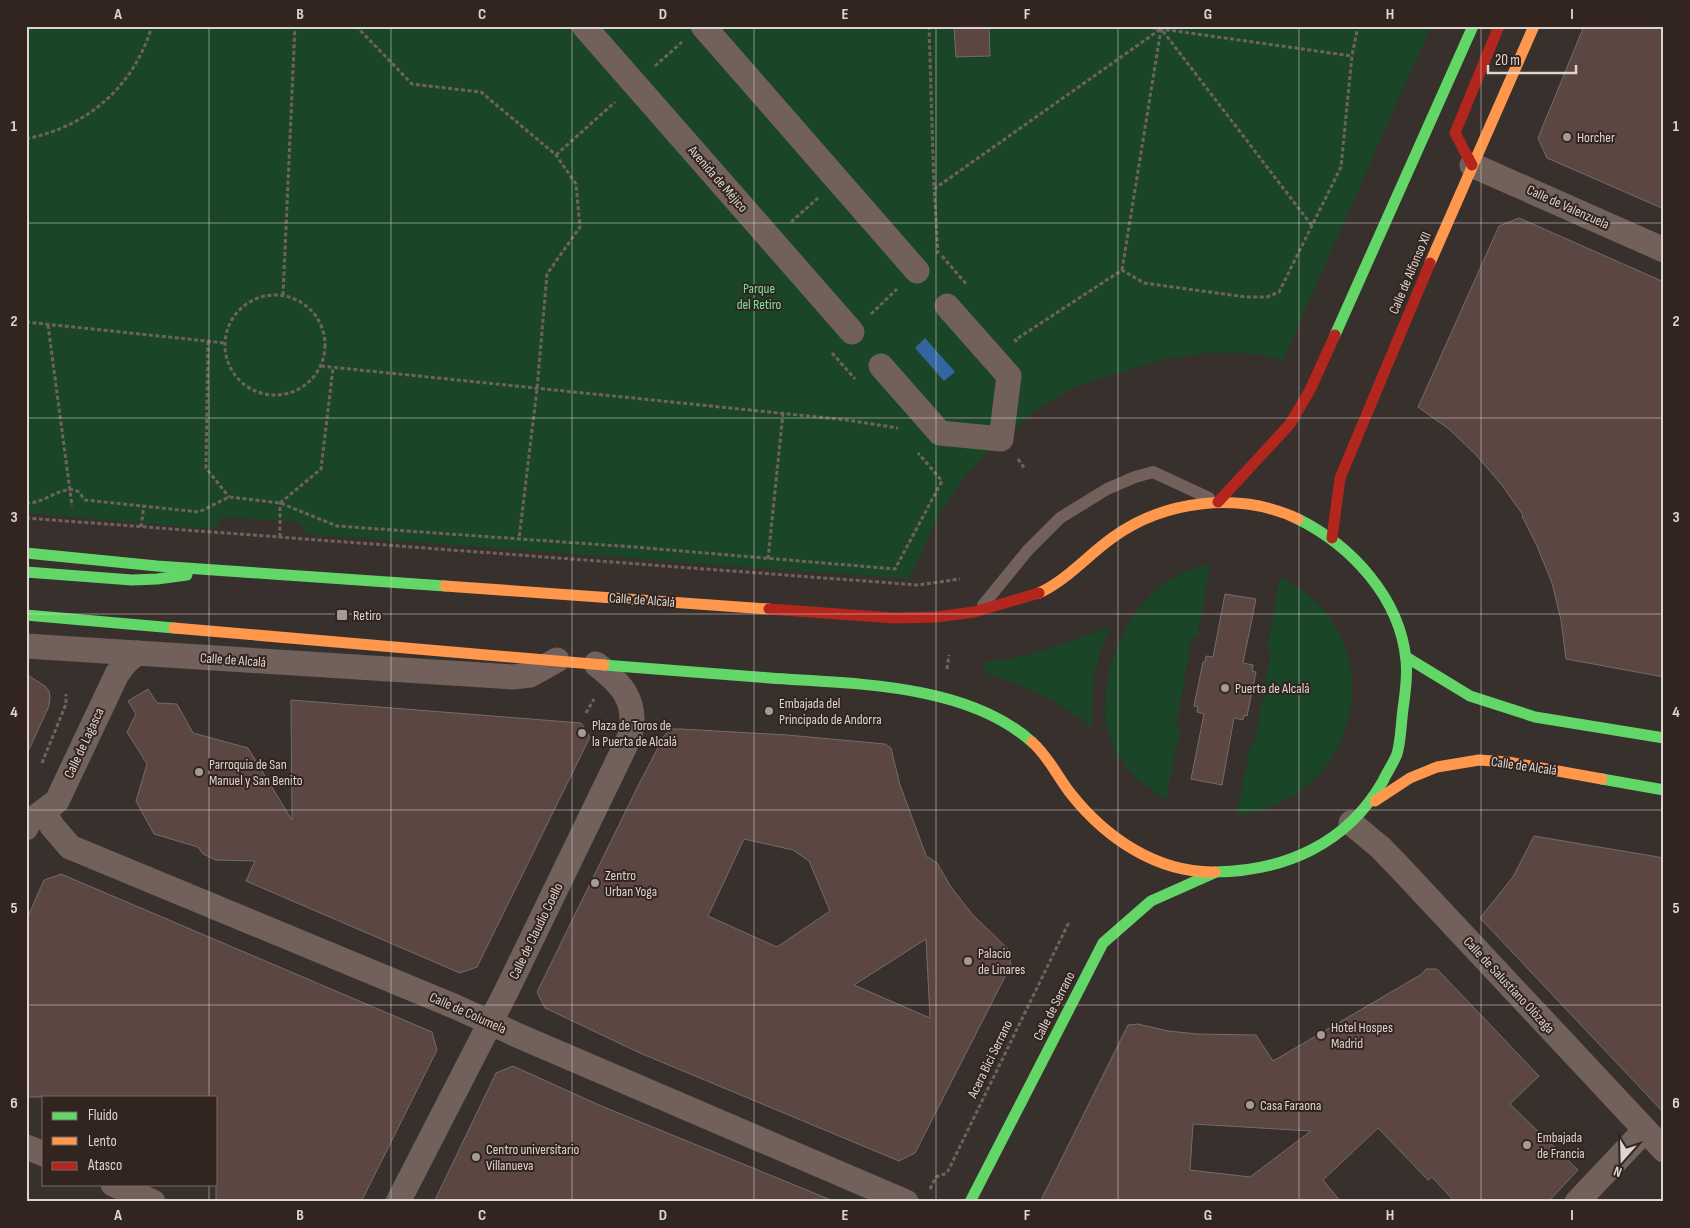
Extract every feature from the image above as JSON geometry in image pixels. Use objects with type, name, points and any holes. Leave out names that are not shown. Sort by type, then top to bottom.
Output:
[{"type":"main road","points":[[1218,502],[1290,424],[1310,390],[1473,26]]},
{"type":"main road","points":[[1472,165],[1455,133],[1499,26]]},
{"type":"main road","name":"Calle de Alfonso XII","points":[[1332,538],[1340,478],[1472,165],[1534,26]]},
{"type":"main road","name":"Calle de Alcalá","points":[[26,553],[157,566],[210,568],[894,618],[945,616],[978,611],[1037,594],[1066,578],[1124,530],[1167,510],[1218,502],[1264,507],[1296,518],[1332,538],[1358,561],[1378,586],[1395,618],[1406,657],[1405,691],[1398,752],[1384,780],[1358,816]]},
{"type":"main road","name":"Calle de Alcalá","points":[[26,572],[132,580],[180,577],[210,568]]},
{"type":"main road","name":"Calle de Alcalá","points":[[26,615],[596,664],[858,684],[926,692],[983,712],[1020,731],[1044,752],[1068,791],[1103,830],[1118,841],[1159,862],[1184,869],[1215,872],[1250,871],[1286,863],[1323,845],[1358,816],[1410,778],[1437,767],[1478,760],[1508,762],[1664,790]]},
{"type":"main road","points":[[1406,657],[1470,696],[1535,717],[1664,738]]},
{"type":"main road","name":"Calle de Serrano","points":[[970,1202],[1103,943],[1151,901],[1215,872]]},
{"type":"street","name":"Avenida de Méjico","points":[[584,26],[852,332]]},
{"type":"street","points":[[703,26],[917,271]]},
{"type":"street","name":"Calle de Valenzuela","points":[[1472,165],[1664,250]]},
{"type":"street","points":[[881,366],[940,433],[1001,439],[1009,376],[947,306]]},
{"type":"street","name":"Calle de Alcalá","points":[[26,646],[513,677],[530,675],[557,660]]},
{"type":"street","name":"Calle de Lagasca","points":[[35,820],[57,801],[117,674],[126,662],[137,653]]},
{"type":"street","name":"Calle de Claudio Coello","points":[[398,1202],[490,1022],[630,736],[633,724],[633,711],[627,695],[612,676],[596,664]]},
{"type":"street","name":"Calle de Salustiano Olózaga","points":[[1358,816],[1381,848],[1664,1150]]},
{"type":"street","name":"Calle de Columela","points":[[35,820],[52,826],[70,847],[917,1197]]},
{"type":"street","points":[[1577,1202],[1645,1130]]},
{"type":"street","points":[[26,1147],[42,1153]]},
{"type":"street","points":[[117,1186],[153,1202]]},
{"type":"lane","points":[[978,611],[1028,550],[1060,518],[1107,489],[1135,477],[1153,472],[1218,502]]},
{"type":"path","points":[[26,139],[46,135],[68,126],[89,114],[108,99],[124,82],[137,62],[148,40],[152,26]]},
{"type":"path","points":[[283,295],[295,26]]},
{"type":"path","points":[[356,26],[412,84],[481,92],[556,155],[576,184],[580,227],[547,274],[537,389],[518,539]]},
{"type":"path","points":[[852,332],[938,252],[929,26]]},
{"type":"path","points":[[1140,26],[1161,27],[1352,56]]},
{"type":"path","points":[[1122,270],[1144,283],[1246,297],[1267,297],[1279,292],[1341,167],[1352,56],[1358,26]]},
{"type":"path","points":[[934,189],[1161,27]]},
{"type":"path","points":[[1161,27],[1312,227]]},
{"type":"path","points":[[1022,347],[1016,340],[1122,270],[1161,27]]},
{"type":"path","points":[[556,155],[589,126]]},
{"type":"path","points":[[771,239],[838,181]]},
{"type":"path","points":[[269,295],[283,295],[298,300],[310,309],[320,322],[325,336],[325,352],[321,366],[312,381],[297,391],[281,395],[264,394],[248,387],[235,375],[227,360],[225,343],[227,329],[243,306],[255,299],[269,295]]},
{"type":"path","points":[[26,322],[225,343]]},
{"type":"path","points":[[48,325],[72,506]]},
{"type":"path","points":[[208,341],[206,468],[229,497]]},
{"type":"path","points":[[321,366],[783,413],[897,427],[902,433]]},
{"type":"path","points":[[280,537],[280,504],[321,469],[333,368]]},
{"type":"path","points":[[768,559],[783,413]]},
{"type":"path","points":[[26,503],[32,504],[70,489],[78,491],[85,500],[199,512],[229,497],[280,504],[337,526],[895,569],[942,481],[912,446]]},
{"type":"path","points":[[141,527],[144,505]]},
{"type":"path","points":[[26,518],[918,585],[960,579]]},
{"type":"path","points":[[947,670],[949,655]]},
{"type":"path","points":[[586,694],[595,698],[586,713]]},
{"type":"path","name":"Acera Bici Serrano","points":[[917,1197],[936,1178],[947,1173],[1069,922]]},
{"type":"green space","name":"Parque del Retiro","points":[[26,26],[1431,26],[1283,360],[1258,354],[1207,353],[1162,360],[1078,385],[1038,409],[1001,439],[967,474],[940,512],[909,579],[307,534],[299,522],[222,517],[218,526],[213,529],[26,513]]},
{"type":"green space","points":[[1210,565],[1197,637],[1192,636],[1176,727],[1180,728],[1166,800],[1131,772],[1115,750],[1106,723],[1105,708],[1109,672],[1125,631],[1151,595],[1168,581],[1188,571]]},
{"type":"green space","points":[[1280,577],[1317,603],[1340,636],[1351,673],[1350,711],[1337,748],[1314,779],[1280,803],[1237,815],[1251,742],[1255,742],[1271,651],[1267,650]]},
{"type":"green space","points":[[1106,628],[1109,631],[1097,664],[1092,699],[1093,723],[1090,726],[1040,694],[984,672],[985,662],[1031,653]]},
{"type":"water","points":[[925,338],[955,372],[944,381],[915,348]]},
{"type":"building","points":[[954,26],[989,26],[990,56],[956,57]]},
{"type":"building","points":[[1584,26],[1664,26],[1664,209],[1547,158],[1538,138]]},
{"type":"building","points":[[1519,218],[1664,282],[1664,677],[1566,659],[1561,620],[1552,583],[1523,515],[1501,484],[1476,455],[1449,429],[1418,407],[1499,226]]},
{"type":"building","name":"Puerta de Alcalá","points":[[1225,594],[1256,599],[1243,663],[1253,665],[1252,671],[1256,672],[1247,716],[1244,715],[1243,720],[1234,718],[1222,785],[1191,779],[1204,714],[1197,712],[1198,707],[1194,706],[1203,662],[1205,662],[1206,656],[1213,657]]},
{"type":"building","points":[[26,674],[45,686],[49,691],[50,698],[49,706],[26,756]]},
{"type":"building","points":[[148,689],[157,703],[177,704],[193,733],[248,748],[292,820],[291,700],[581,723],[590,737],[477,967],[460,973],[246,881],[255,861],[216,860],[203,854],[198,847],[154,834],[136,801],[147,764],[127,732],[136,714],[128,701]]},
{"type":"building","points":[[671,729],[681,729],[787,735],[885,744],[891,748],[900,785],[927,858],[937,863],[951,887],[972,914],[1008,949],[1011,965],[915,1153],[899,1161],[640,1053],[545,1008],[537,992],[664,736]],"holes":[[[744,839],[793,850],[809,861],[830,911],[777,947],[708,916]],[[926,939],[930,1018],[854,985]]]},
{"type":"building","points":[[1534,836],[1664,858],[1664,1113],[1480,918],[1513,877]]},
{"type":"building","points":[[61,874],[432,1032],[437,1050],[361,1202],[216,1202],[216,1186],[218,1186],[218,1096],[26,1097],[26,921],[44,880]]},
{"type":"building","points":[[1426,969],[1437,969],[1539,1076],[1510,1104],[1578,1170],[1548,1202],[1455,1202],[1432,1177],[1428,1180],[1378,1128],[1323,1180],[1341,1202],[1040,1202],[1128,1025],[1138,1024],[1168,1031],[1197,1034],[1256,1035],[1273,1061],[1422,974]],"holes":[[[1193,1124],[1311,1131],[1250,1177],[1190,1170]]]},
{"type":"building","points":[[513,1066],[599,1105],[836,1202],[434,1202],[496,1073]]},
{"type":"traffic: fast","points":[[1335,335],[1473,26]]},
{"type":"traffic: fast","points":[[1215,872],[1266,866],[1312,850],[1351,822],[1368,803],[1383,781],[1397,754],[1407,666],[1402,637],[1394,616],[1370,576],[1354,559],[1318,530],[1298,519]]},
{"type":"traffic: fast","points":[[26,553],[157,566],[445,586]]},
{"type":"traffic: fast","points":[[26,572],[132,580],[187,575]]},
{"type":"traffic: fast","points":[[26,615],[174,628]]},
{"type":"traffic: fast","points":[[1406,657],[1470,696],[1535,717],[1664,738]]},
{"type":"traffic: fast","points":[[604,665],[837,682],[908,690],[942,697],[975,708],[1005,723],[1032,742]]},
{"type":"traffic: fast","points":[[1602,779],[1664,790]]},
{"type":"traffic: fast","points":[[970,1202],[1103,943],[1151,901],[1214,873]]},
{"type":"traffic: slow","points":[[1430,263],[1534,26]]},
{"type":"traffic: slow","points":[[1039,593],[1068,575],[1112,538],[1133,525],[1155,515],[1178,508],[1202,504],[1227,503],[1251,505],[1275,510],[1298,519]]},
{"type":"traffic: slow","points":[[445,586],[769,609]]},
{"type":"traffic: slow","points":[[174,628],[604,665]]},
{"type":"traffic: slow","points":[[1032,742],[1085,810],[1117,838],[1134,850],[1173,866],[1194,871],[1215,872]]},
{"type":"traffic: slow","points":[[1375,801],[1410,778],[1437,767],[1479,760],[1508,762],[1602,779]]},
{"type":"traffic: jam","points":[[1472,165],[1455,133],[1499,26]]},
{"type":"traffic: jam","points":[[1332,538],[1340,478],[1430,263]]},
{"type":"traffic: jam","points":[[1218,502],[1290,424],[1310,390],[1335,335]]},
{"type":"traffic: jam","points":[[769,609],[894,618],[936,617],[974,612],[1039,593]]},
{"type":"place","name":"Horcher","points":[[1567,137]]},
{"type":"place","name":"Retiro","points":[[342,615]]},
{"type":"place","name":"Puerta de Alcalá","points":[[1225,688]]},
{"type":"place","name":"Embajada del Principado de Andorra","points":[[769,711]]},
{"type":"place","name":"Plaza de Toros de la Puerta de Alcalá","points":[[582,733]]},
{"type":"place","name":"Parroquia de San Manuel y San Benito","points":[[199,772]]},
{"type":"place","name":"Zentro Urban Yoga","points":[[595,883]]},
{"type":"place","name":"Palacio de Linares","points":[[968,961]]},
{"type":"place","name":"Hotel Hospes Madrid","points":[[1321,1035]]},
{"type":"place","name":"Casa Faraona","points":[[1250,1105]]},
{"type":"place","name":"Embajada de Francia","points":[[1527,1145]]},
{"type":"place","name":"Centro universitario Villanueva","points":[[476,1157]]}]
